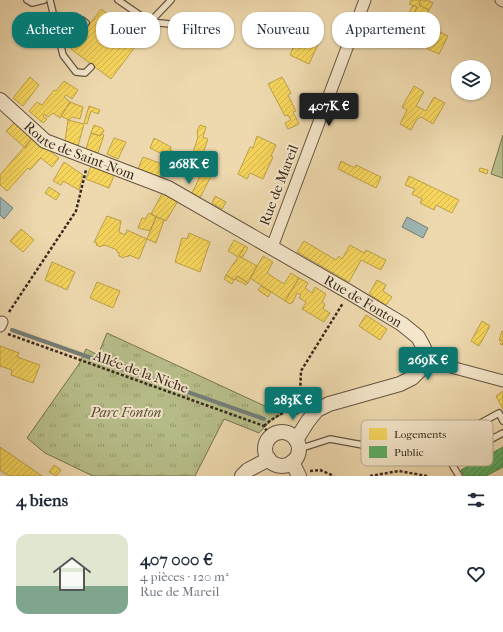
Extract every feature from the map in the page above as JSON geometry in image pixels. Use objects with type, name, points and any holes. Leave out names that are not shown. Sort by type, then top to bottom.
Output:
[{"type":"street","name":"Rue de Mareil","points":[[272,247],[365,0]]},
{"type":"street","name":"Route de Saint-Nom","points":[[0,100],[45,141],[168,188],[272,247]]},
{"type":"street","name":"Rue de Fonton","points":[[272,247],[402,324],[418,337],[424,348],[425,360]]},
{"type":"street","points":[[297,444],[289,433],[267,432],[265,450],[272,462],[284,465],[292,462],[297,456],[297,444],[308,420],[317,410],[329,404],[400,384],[412,378],[420,370],[425,360],[503,381]]},
{"type":"street","points":[[242,476],[248,470],[269,459]]},
{"type":"street","points":[[292,462],[299,476]]},
{"type":"lane","points":[[27,0],[32,3],[44,0]]},
{"type":"lane","points":[[50,0],[53,12]]},
{"type":"lane","points":[[160,12],[171,0]]},
{"type":"lane","points":[[122,1],[137,12]]},
{"type":"lane","points":[[60,48],[62,55],[76,72],[85,73],[90,67]]},
{"type":"lane","points":[[486,420],[499,413],[503,421]]},
{"type":"lane","points":[[493,438],[503,433]]},
{"type":"lane","points":[[297,444],[330,439],[361,445]]},
{"type":"lane","points":[[453,466],[459,476]]},
{"type":"path","points":[[3,327],[76,211],[90,158]]},
{"type":"path","points":[[267,432],[271,420],[291,408],[300,394],[301,371],[349,292]]},
{"type":"path","name":"Allée de la Niche","points":[[3,327],[267,432]]},
{"type":"path","points":[[291,408],[308,420]]},
{"type":"path","points":[[299,476],[312,471],[320,470],[334,476]]},
{"type":"path","points":[[370,476],[399,471],[427,476]]},
{"type":"green space","points":[[503,135],[503,178],[491,174]]},
{"type":"green space","name":"Parc Fonton","points":[[107,333],[282,414],[271,420],[259,433],[224,419],[195,476],[93,476],[45,453],[27,438],[79,364],[86,349],[98,355]]},
{"type":"water","points":[[0,197],[13,208],[4,219],[0,215]]},
{"type":"water","points":[[407,217],[428,228],[423,238],[402,227]]},
{"type":"building: Logements","points":[[411,0],[421,0],[419,5],[429,10],[428,12],[415,12],[417,7],[409,4]]},
{"type":"building: Logements","points":[[421,0],[426,0],[433,3],[429,10],[419,5]]},
{"type":"building: Logements","points":[[413,5],[417,7],[415,12],[410,12]]},
{"type":"building: Logements","points":[[96,16],[96,48],[134,48],[111,79],[71,49],[88,48],[88,26]]},
{"type":"building: Logements","points":[[440,32],[448,36],[439,54],[427,49],[440,48]]},
{"type":"building: Logements","points":[[293,48],[316,48],[309,64],[290,55]]},
{"type":"building: Logements","points":[[30,77],[39,85],[23,106],[13,98]]},
{"type":"building: Logements","points":[[282,77],[291,93],[288,95],[296,111],[293,112],[299,124],[288,129],[285,123],[291,120],[288,115],[285,116],[268,84]]},
{"type":"building: Logements","points":[[64,81],[78,90],[72,99],[66,95],[64,97],[70,102],[60,118],[53,113],[48,117],[44,114],[43,116],[47,119],[43,123],[29,111],[37,102],[42,105],[54,90],[56,91]]},
{"type":"building: Logements","points":[[414,86],[424,92],[416,106],[426,111],[434,97],[445,103],[433,124],[421,117],[417,119],[411,130],[400,124],[407,110],[402,107]]},
{"type":"building: Logements","points":[[70,102],[83,107],[80,119],[72,117],[69,120],[61,116]]},
{"type":"building: Logements","points":[[89,106],[100,110],[98,114],[91,111],[87,124],[84,123]]},
{"type":"building: Logements","points":[[68,120],[84,124],[78,146],[65,141]]},
{"type":"building: Logements","points":[[15,122],[33,137],[25,148],[6,131]]},
{"type":"building: Logements","points":[[94,125],[102,128],[104,131],[100,136],[91,133]]},
{"type":"building: Logements","points":[[200,125],[206,127],[203,137],[208,139],[201,159],[192,156],[198,137],[197,131]]},
{"type":"building: Logements","points":[[91,133],[100,136],[102,134],[104,135],[98,153],[86,149]]},
{"type":"building: Logements","points":[[257,136],[276,145],[271,156],[273,157],[263,179],[250,173],[247,179],[238,174],[250,147],[253,148]]},
{"type":"building: Logements","points":[[32,138],[59,158],[52,167],[41,158],[30,170],[28,168],[7,191],[0,185],[0,175]]},
{"type":"building: Logements","points":[[114,138],[126,142],[118,159],[107,154]]},
{"type":"building: Logements","points":[[154,138],[171,147],[170,150],[185,157],[191,158],[192,156],[202,159],[203,170],[199,177],[184,170],[183,172],[177,169],[178,166],[165,160],[166,156],[150,148]]},
{"type":"building: Logements","points":[[143,157],[165,165],[161,177],[138,169]]},
{"type":"building: Logements","points":[[202,157],[205,158],[206,168],[202,166]]},
{"type":"building: Logements","points":[[341,161],[355,168],[356,165],[381,177],[376,188],[338,169]]},
{"type":"building: Logements","points":[[64,162],[83,175],[79,190],[63,181],[61,185],[53,181]]},
{"type":"building: Logements","points":[[91,166],[115,173],[109,188],[86,179]]},
{"type":"building: Logements","points":[[202,166],[213,172],[200,198],[192,193],[203,170]]},
{"type":"building: Logements","points":[[480,168],[488,170],[487,174],[479,171]]},
{"type":"building: Logements","points":[[409,176],[459,200],[452,213],[436,205],[434,210],[420,203],[422,199],[412,194],[415,189],[405,185]]},
{"type":"building: Logements","points":[[49,187],[60,194],[56,200],[45,193]]},
{"type":"building: Logements","points":[[163,192],[178,201],[166,221],[151,214]]},
{"type":"building: Logements","points":[[215,196],[226,202],[222,209],[212,203]]},
{"type":"building: Logements","points":[[149,213],[156,217],[150,231],[138,228],[142,218],[145,219]]},
{"type":"building: Logements","points":[[107,216],[121,221],[119,232],[125,235],[127,230],[147,239],[139,259],[129,255],[128,257],[126,256],[124,258],[119,256],[117,250],[105,245],[102,245],[101,247],[96,245],[97,243],[94,242]]},
{"type":"building: Logements","points":[[156,217],[164,220],[156,243],[147,239]]},
{"type":"building: Logements","points":[[21,229],[34,240],[23,252],[10,241]]},
{"type":"building: Logements","points":[[189,233],[210,242],[200,272],[175,262],[182,238],[187,239]]},
{"type":"building: Logements","points":[[234,240],[245,246],[239,256],[257,266],[248,283],[237,276],[234,280],[226,275],[238,257],[228,251]]},
{"type":"building: Logements","points":[[304,241],[336,260],[339,256],[342,259],[350,245],[364,253],[366,250],[386,260],[381,270],[361,260],[349,282],[297,252]]},
{"type":"building: Logements","points":[[245,246],[248,248],[242,258],[239,256]]},
{"type":"building: Logements","points":[[263,256],[273,262],[267,273],[284,284],[291,273],[299,278],[285,301],[250,278]]},
{"type":"building: Logements","points":[[52,262],[75,272],[67,290],[45,280]]},
{"type":"building: Logements","points":[[226,275],[234,280],[232,284],[224,279]]},
{"type":"building: Logements","points":[[237,276],[248,283],[246,285],[235,279]]},
{"type":"building: Logements","points":[[299,278],[308,283],[305,288],[312,293],[315,287],[326,294],[322,302],[325,304],[323,309],[330,313],[324,322],[302,309],[306,302],[299,298],[301,295],[297,293],[293,302],[290,304],[285,301]]},
{"type":"building: Logements","points":[[377,280],[386,285],[383,291],[392,297],[386,305],[369,294]]},
{"type":"building: Logements","points":[[97,282],[120,291],[113,308],[90,298]]},
{"type":"building: Logements","points":[[261,286],[271,292],[268,297],[258,290]]},
{"type":"building: Logements","points":[[366,315],[387,329],[380,340],[359,326]]},
{"type":"building: Logements","points":[[482,321],[490,326],[479,346],[471,341]]},
{"type":"building: Logements","points":[[502,331],[503,345],[500,344],[502,341],[499,340]]},
{"type":"building: Logements","points":[[0,346],[19,353],[17,357],[40,365],[33,383],[11,375],[12,370],[0,366]]},
{"type":"building: Logements","points":[[503,391],[503,409],[496,396]]},
{"type":"building: Logements","points":[[0,447],[42,476],[9,476],[0,470]]},
{"type":"building: Logements","points":[[54,465],[61,470],[56,476],[49,472]]},
{"type":"building: Public","points":[[503,447],[503,467],[486,476],[464,476],[461,470],[468,466],[493,466],[493,452]]},
{"type":"waterway","points":[[12,330],[264,419]]}]
